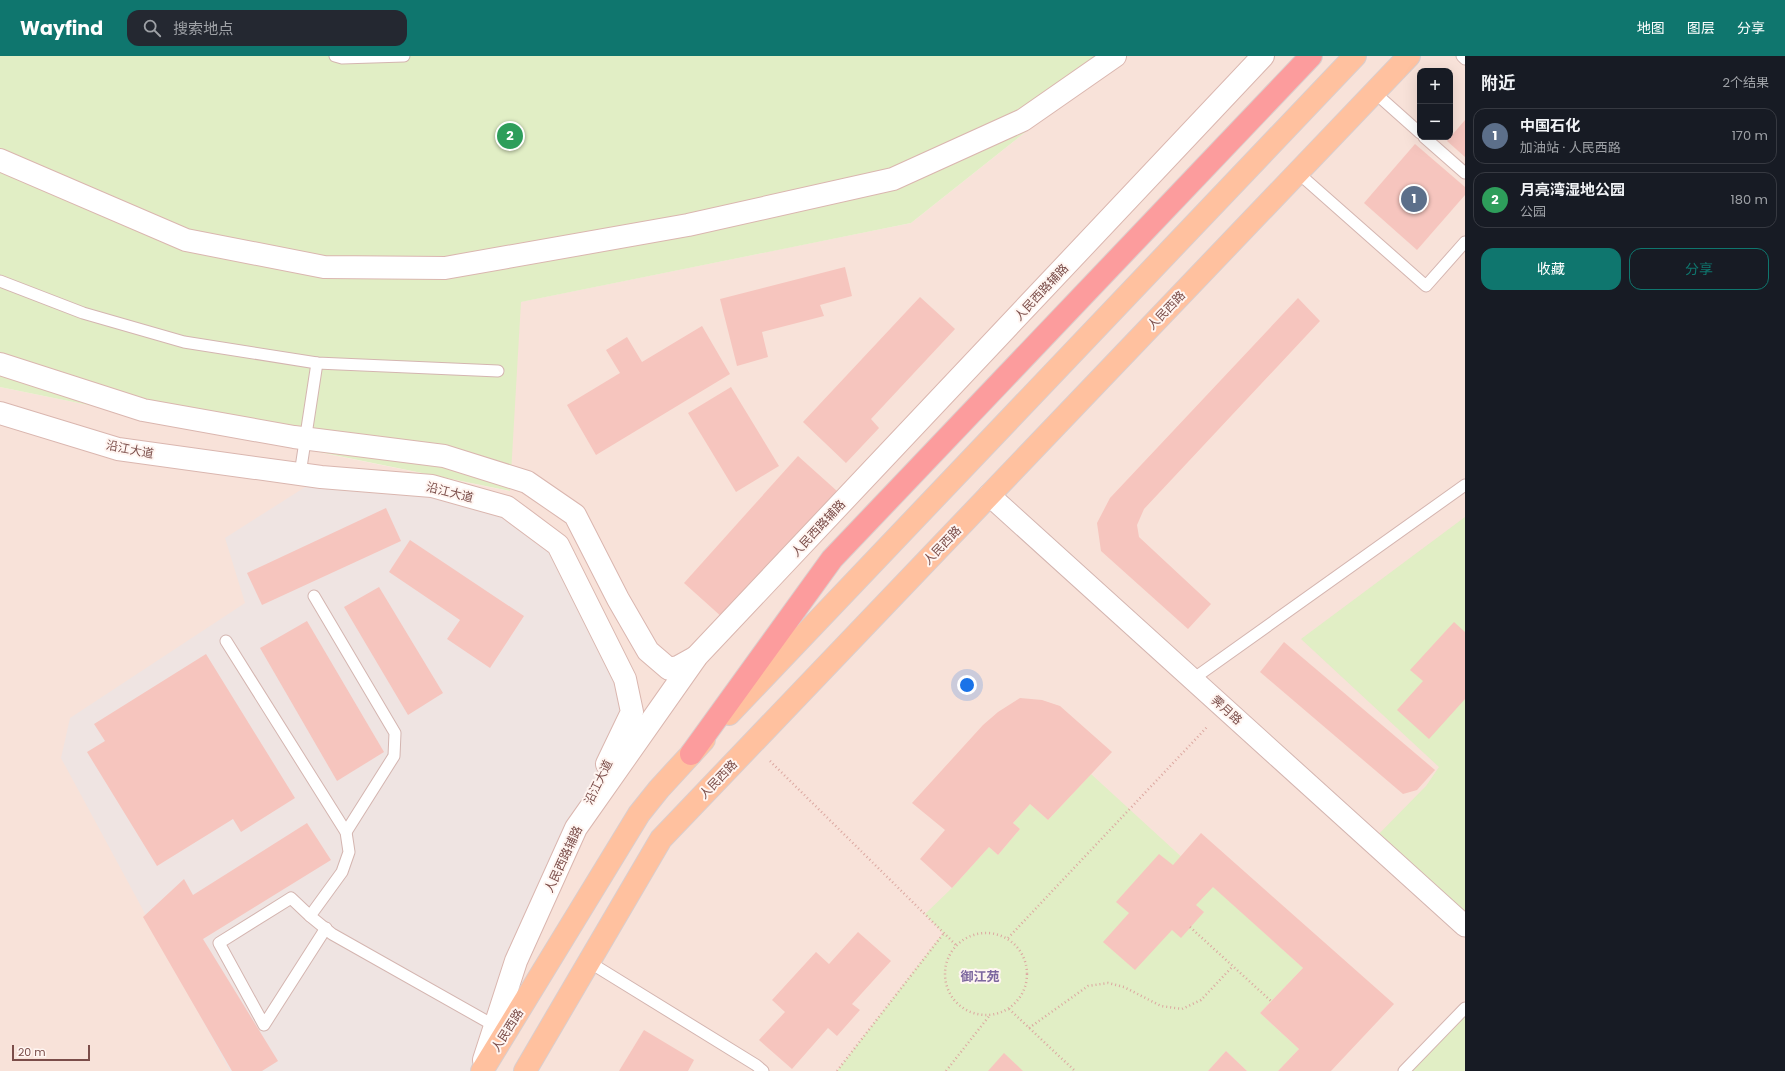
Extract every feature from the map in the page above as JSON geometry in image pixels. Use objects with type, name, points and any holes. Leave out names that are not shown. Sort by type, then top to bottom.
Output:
[{"type":"highway","points":[[691,754],[832,559],[1311,56]]},
{"type":"main road","name":"人民西路","points":[[481,1071],[640,814],[659,789],[1355,56]]},
{"type":"main road","name":"人民西路","points":[[525,1071],[661,839],[1408,56]]},
{"type":"street","points":[[0,160],[186,240],[324,267],[445,268],[688,225],[893,179],[1023,120],[1115,56]]},
{"type":"street","name":"人民西路辅路","points":[[481,1071],[516,961],[576,828],[697,656],[1263,56]]},
{"type":"street","points":[[0,364],[142,410],[307,438],[444,456],[527,482],[575,515],[618,599],[648,651],[669,669],[678,667],[697,656]]},
{"type":"street","name":"沿江大道","points":[[0,413],[118,449],[300,474],[432,486],[508,507],[558,545],[625,679],[632,712],[576,828]]},
{"type":"street","name":"霁月路","points":[[989,496],[1465,926]]},
{"type":"lane","points":[[335,56],[342,58],[404,56]]},
{"type":"lane","points":[[1462,56],[1465,59]]},
{"type":"lane","points":[[1374,92],[1417,130]]},
{"type":"lane","points":[[1427,140],[1465,173]]},
{"type":"lane","points":[[1297,172],[1426,286],[1465,242]]},
{"type":"lane","points":[[0,281],[83,313],[184,342],[317,363],[498,371]]},
{"type":"lane","points":[[300,474],[307,438],[317,363]]},
{"type":"lane","points":[[1193,679],[1465,485]]},
{"type":"lane","points":[[314,596],[395,733],[394,756],[346,832]]},
{"type":"lane","points":[[226,641],[346,832],[349,852],[342,872],[310,916]]},
{"type":"lane","points":[[326,928],[264,1025],[220,943],[291,898],[310,916],[326,928],[495,1026]]},
{"type":"lane","points":[[589,962],[756,1065],[763,1071]]},
{"type":"lane","points":[[1404,1071],[1465,1008]]},
{"type":"path","points":[[1008,938],[1225,708]]},
{"type":"path","points":[[752,744],[956,945]]},
{"type":"path","points":[[1190,927],[1271,1001]]},
{"type":"path","points":[[981,932],[995,933],[1008,938],[1018,947],[1026,959],[1028,973],[1026,987],[1020,999],[1009,1009],[990,1015],[970,1013],[959,1006],[950,995],[945,983],[945,969],[949,956],[956,945],[968,937],[981,932]]},
{"type":"path","points":[[837,1071],[944,933]]},
{"type":"path","points":[[1029,1028],[1088,986],[1108,983],[1124,987],[1161,1006],[1182,1010],[1201,1000],[1232,966]]},
{"type":"path","points":[[1009,1009],[1075,1071]]},
{"type":"path","points":[[946,1071],[990,1015]]},
{"type":"shaded area","points":[[1121,56],[1465,56],[1465,1071],[0,1071],[0,387],[509,491],[520,302],[911,223]]},
{"type":"shaded area","points":[[321,477],[507,507],[558,545],[632,712],[481,1071],[230,1071],[61,758],[70,718],[245,603],[225,538]]},
{"type":"green space","points":[[0,56],[1121,56],[911,223],[521,302],[510,491],[0,387]]},
{"type":"green space","points":[[1465,517],[1465,926],[1372,841],[1426,786],[1439,767],[1301,639]]},
{"type":"green space","points":[[1091,774],[1303,968],[1260,1013],[1299,1049],[1278,1071],[1247,1071],[1226,1051],[1208,1071],[837,1071],[943,933],[925,914],[952,888],[989,847],[998,855],[1020,829],[1013,823],[1030,804],[1048,820]]},
{"type":"green space","points":[[1465,1008],[1465,1071],[1404,1071]]},
{"type":"building","points":[[1465,120],[1465,157],[1447,141],[1453,140],[1453,134]]},
{"type":"building","points":[[1415,144],[1465,187],[1465,195],[1417,250],[1364,203]]},
{"type":"building","points":[[845,267],[852,296],[820,305],[824,316],[762,332],[768,357],[737,366],[720,299]]},
{"type":"building","points":[[920,297],[955,329],[871,419],[879,428],[846,463],[803,422]]},
{"type":"building","points":[[1298,298],[1320,321],[1144,509],[1137,525],[1139,537],[1211,604],[1188,629],[1101,551],[1097,523],[1110,498]]},
{"type":"building","points":[[702,326],[730,374],[596,455],[567,405],[620,373],[606,350],[627,337],[642,362]]},
{"type":"building","points":[[731,387],[779,466],[736,492],[688,413]]},
{"type":"building","points":[[798,456],[837,491],[723,618],[684,583]]},
{"type":"building","points":[[386,508],[401,541],[262,605],[247,573]]},
{"type":"building","points":[[410,540],[524,616],[490,668],[447,639],[460,620],[389,572]]},
{"type":"building","points":[[379,587],[443,693],[408,715],[344,607]]},
{"type":"building","points":[[307,621],[384,752],[337,781],[260,648]]},
{"type":"building","points":[[1454,622],[1465,632],[1465,699],[1429,739],[1397,710],[1423,681],[1410,670]]},
{"type":"building","points":[[1284,642],[1435,770],[1417,790],[1403,794],[1260,672]]},
{"type":"building","points":[[206,654],[295,798],[241,832],[233,819],[157,866],[87,752],[105,741],[94,724]]},
{"type":"building","points":[[1020,698],[1042,700],[1060,706],[1112,752],[1048,820],[1030,804],[1013,823],[1020,829],[998,855],[989,847],[952,888],[920,859],[945,830],[912,803],[983,725],[998,712]]},
{"type":"building","points":[[307,823],[331,860],[203,939],[278,1061],[262,1071],[232,1071],[143,917],[184,879],[193,895]]},
{"type":"building","points":[[1201,833],[1394,1004],[1331,1071],[1278,1071],[1299,1049],[1260,1013],[1303,968],[1213,887],[1196,905],[1204,912],[1181,938],[1172,930],[1135,970],[1103,942],[1129,913],[1116,902],[1159,854],[1173,865]]},
{"type":"building","points":[[858,932],[891,961],[852,1004],[860,1010],[837,1036],[828,1028],[792,1069],[759,1040],[785,1012],[772,1000],[816,952],[829,964]]},
{"type":"building","points":[[644,1030],[694,1060],[688,1071],[619,1071]]},
{"type":"building","points":[[1226,1051],[1247,1071],[1208,1071]]},
{"type":"building","points":[[1004,1053],[1023,1071],[988,1071]]},
{"type":"place","name":"月亮湾湿地公园","points":[[510,136]]},
{"type":"place","name":"中国石化","points":[[1414,199]]},
{"type":"district","name":"御江苑","points":[[980,976]]}]
